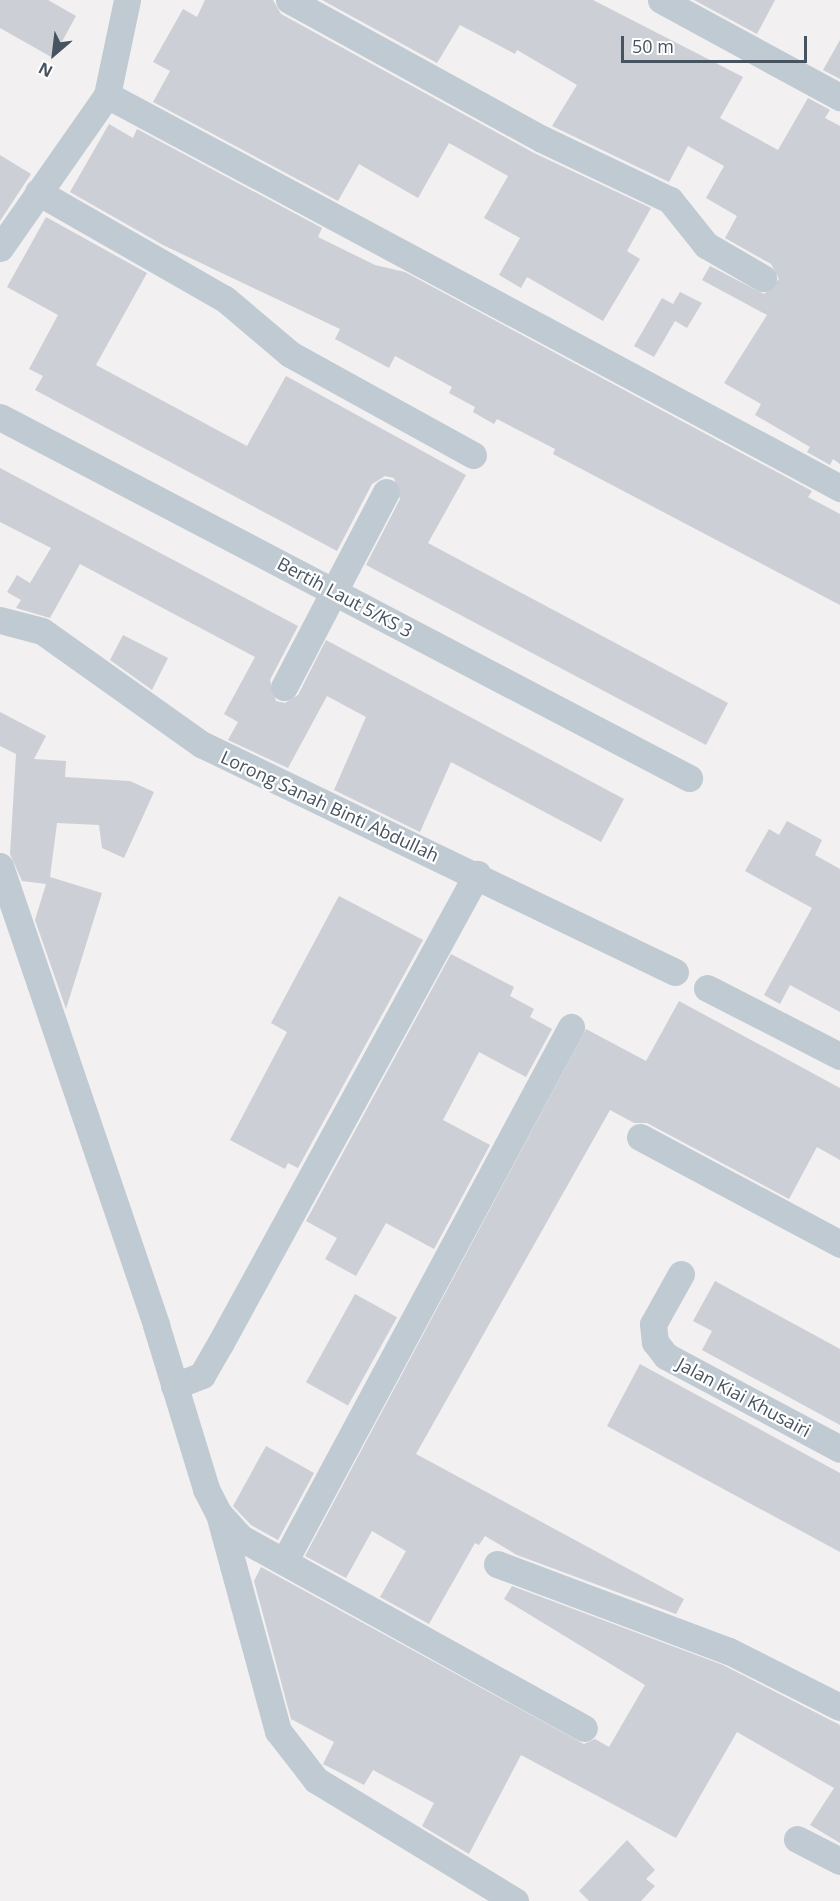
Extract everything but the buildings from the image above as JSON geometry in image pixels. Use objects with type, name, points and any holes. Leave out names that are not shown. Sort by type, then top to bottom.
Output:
[{"type":"street","points":[[0,248],[107,95],[127,0]]},
{"type":"street","points":[[289,0],[542,139],[670,200],[706,245],[763,278]]},
{"type":"street","points":[[661,0],[840,97]]},
{"type":"street","points":[[107,95],[840,488]]},
{"type":"street","points":[[38,192],[225,299],[290,354],[473,455]]},
{"type":"street","name":"Bertih Laut 5/KS 3","points":[[0,417],[689,778]]},
{"type":"street","points":[[284,687],[386,492]]},
{"type":"street","name":"Lorong Sanah Binti Abdullah","points":[[0,620],[42,632],[201,744],[477,874],[675,972]]},
{"type":"street","points":[[0,866],[174,1386],[206,1489],[219,1514],[278,1731],[316,1780],[515,1901]]},
{"type":"street","points":[[174,1386],[202,1375],[477,874]]},
{"type":"street","points":[[707,988],[840,1056]]},
{"type":"street","points":[[285,1560],[571,1027]]},
{"type":"street","points":[[640,1137],[840,1244]]},
{"type":"street","name":"Jalan Kiai Khusairi","points":[[681,1274],[653,1324],[655,1342],[666,1356],[840,1449]]},
{"type":"street","points":[[219,1514],[242,1538],[584,1728]]},
{"type":"street","points":[[497,1564],[729,1651],[840,1707]]},
{"type":"street","points":[[797,1839],[840,1861]]}]
